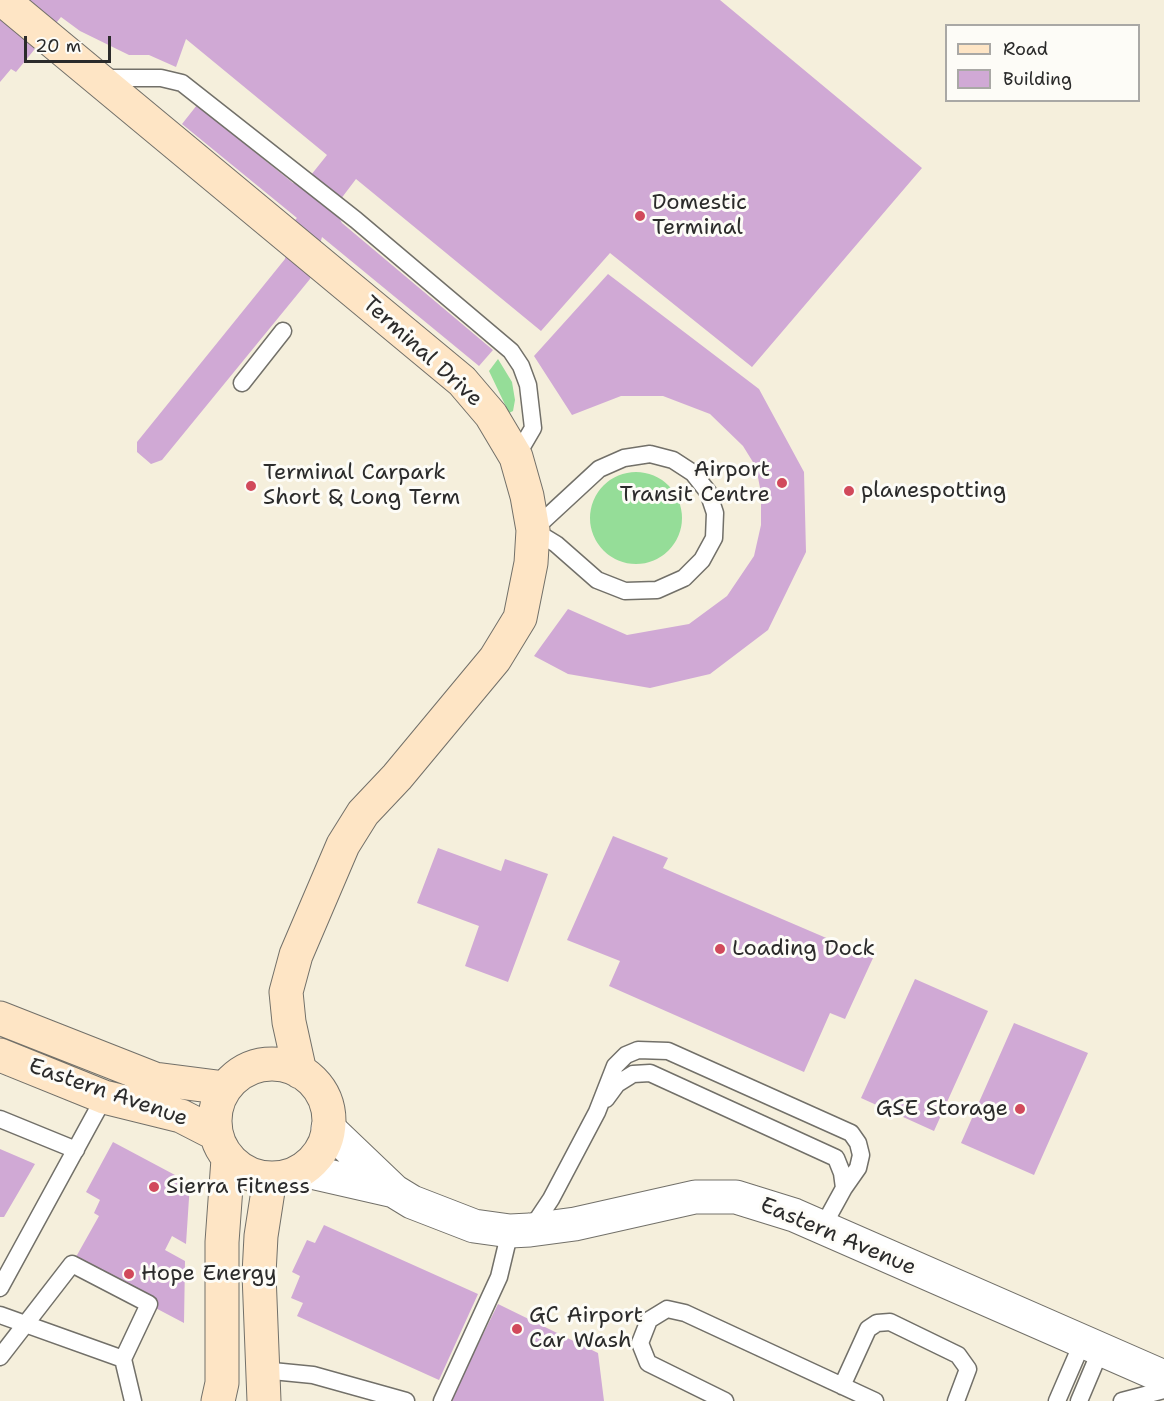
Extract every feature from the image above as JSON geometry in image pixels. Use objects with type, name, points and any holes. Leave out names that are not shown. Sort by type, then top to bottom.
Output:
[{"type":"street","name":"Terminal Drive","points":[[3,0],[462,381],[491,415],[516,457],[533,530],[531,563],[520,618],[495,659],[397,777],[363,813],[343,846],[296,955],[286,992],[289,1022],[300,1072]]},
{"type":"street","name":"Eastern Avenue","points":[[0,1018],[155,1079],[225,1088]]},
{"type":"street","name":"Eastern Avenue","points":[[0,1055],[104,1097],[181,1116],[222,1146]]},
{"type":"street","points":[[218,1401],[222,1383],[222,1146],[216,1110],[225,1088],[237,1075],[252,1067],[268,1064],[285,1065],[300,1072],[320,1089],[329,1114],[328,1128],[320,1152],[302,1170],[281,1178],[255,1176],[240,1169],[222,1146]]},
{"type":"street","name":"Eastern Avenue","points":[[328,1128],[394,1191],[412,1202],[474,1226],[520,1230],[575,1224],[662,1203],[723,1196],[759,1202],[1164,1377]]},
{"type":"street","name":"Eastern Avenue","points":[[302,1170],[394,1191]]},
{"type":"street","points":[[263,1386],[259,1274],[261,1236],[270,1178]]},
{"type":"lane","points":[[97,78],[161,78],[182,83],[356,220],[510,351],[521,366],[528,385],[533,428],[516,457]]},
{"type":"lane","points":[[242,383],[283,331]]},
{"type":"lane","points":[[650,454],[674,460],[693,473],[708,492],[715,513],[714,538],[702,560],[684,578],[657,590],[626,591],[597,580],[556,544],[533,530],[599,469],[624,458],[650,454]]},
{"type":"lane","points":[[442,1401],[520,1230],[551,1199],[597,1112],[615,1066],[626,1055],[638,1050],[668,1050],[851,1133],[858,1143],[861,1155],[858,1168],[822,1228]]},
{"type":"lane","points":[[0,1288],[76,1150],[118,1066]]},
{"type":"lane","points":[[597,1112],[617,1084],[633,1074],[650,1073],[836,1158],[842,1173],[844,1188]]},
{"type":"lane","points":[[0,1119],[76,1150]]},
{"type":"lane","points":[[0,1357],[72,1264],[149,1305],[123,1359],[133,1401]]},
{"type":"lane","points":[[725,1401],[648,1363],[640,1343],[650,1320],[667,1309],[685,1313],[875,1401]]},
{"type":"lane","points":[[0,1315],[123,1359]]},
{"type":"lane","points":[[842,1386],[868,1329],[877,1323],[890,1322],[958,1355],[968,1369],[956,1401]]},
{"type":"lane","points":[[1057,1401],[1092,1345]]},
{"type":"lane","points":[[1079,1401],[1092,1345]]},
{"type":"lane","points":[[263,1386],[313,1375],[406,1401]]},
{"type":"lane","points":[[1122,1401],[1164,1390]]},
{"type":"green space","points":[[498,359],[512,382],[515,400],[513,411],[509,413],[489,371]]},
{"type":"green space","points":[[636,472],[654,475],[669,485],[679,500],[682,518],[679,536],[669,551],[654,561],[636,564],[618,561],[603,551],[593,536],[590,518],[593,500],[603,485],[618,475]]},
{"type":"building","name":"Domestic Terminal","points":[[17,0],[720,0],[922,168],[752,367],[610,253],[541,331],[356,179],[334,208],[342,223],[493,350],[479,366],[322,237],[310,279],[162,460],[151,464],[137,452],[137,442],[285,259],[292,223],[297,218],[182,124],[197,105],[293,183],[303,185],[327,155],[186,39],[176,67],[149,55],[129,55],[80,31],[61,17],[16,72],[11,69],[0,82],[0,19]]},
{"type":"building","name":"Airport Transit Centre","points":[[608,274],[759,389],[804,472],[806,552],[768,630],[710,674],[650,688],[568,674],[534,656],[568,609],[627,635],[689,624],[727,596],[754,556],[761,525],[761,493],[756,467],[743,446],[710,414],[663,396],[621,396],[572,415],[534,356]]},
{"type":"building","name":"Loading Dock","points":[[613,836],[668,858],[663,868],[873,958],[845,1019],[830,1013],[804,1072],[609,986],[620,961],[567,940]]},
{"type":"building","points":[[438,848],[501,871],[505,859],[548,874],[508,982],[465,966],[479,926],[417,903]]},
{"type":"building","points":[[915,979],[988,1011],[934,1131],[861,1098]]},
{"type":"building","name":"GSE Storage","points":[[1014,1023],[1088,1053],[1034,1175],[961,1143]]},
{"type":"building","points":[[113,1142],[190,1183],[186,1244],[172,1236],[165,1250],[185,1261],[184,1323],[72,1264],[99,1216],[94,1213],[100,1200],[86,1192]]},
{"type":"building","points":[[0,1149],[35,1164],[4,1217],[0,1217]]},
{"type":"building","points":[[324,1225],[478,1294],[439,1380],[297,1316],[303,1303],[291,1298],[300,1276],[292,1272],[307,1240],[315,1243]]},
{"type":"building","name":"GC Airport Car Wash","points":[[498,1304],[598,1353],[604,1401],[450,1401]]},
{"type":"place","name":"Domestic Terminal","points":[[640,216]]},
{"type":"place","name":"Airport Transit Centre","points":[[782,483]]},
{"type":"place","name":"Terminal Carpark Short & Long Term","points":[[251,486]]},
{"type":"place","name":"planespotting","points":[[849,491]]},
{"type":"place","name":"Loading Dock","points":[[720,949]]},
{"type":"place","name":"GSE Storage","points":[[1020,1109]]},
{"type":"place","name":"Sierra Fitness","points":[[154,1187]]},
{"type":"place","name":"Hope Energy","points":[[129,1274]]},
{"type":"place","name":"GC Airport Car Wash","points":[[517,1329]]}]
